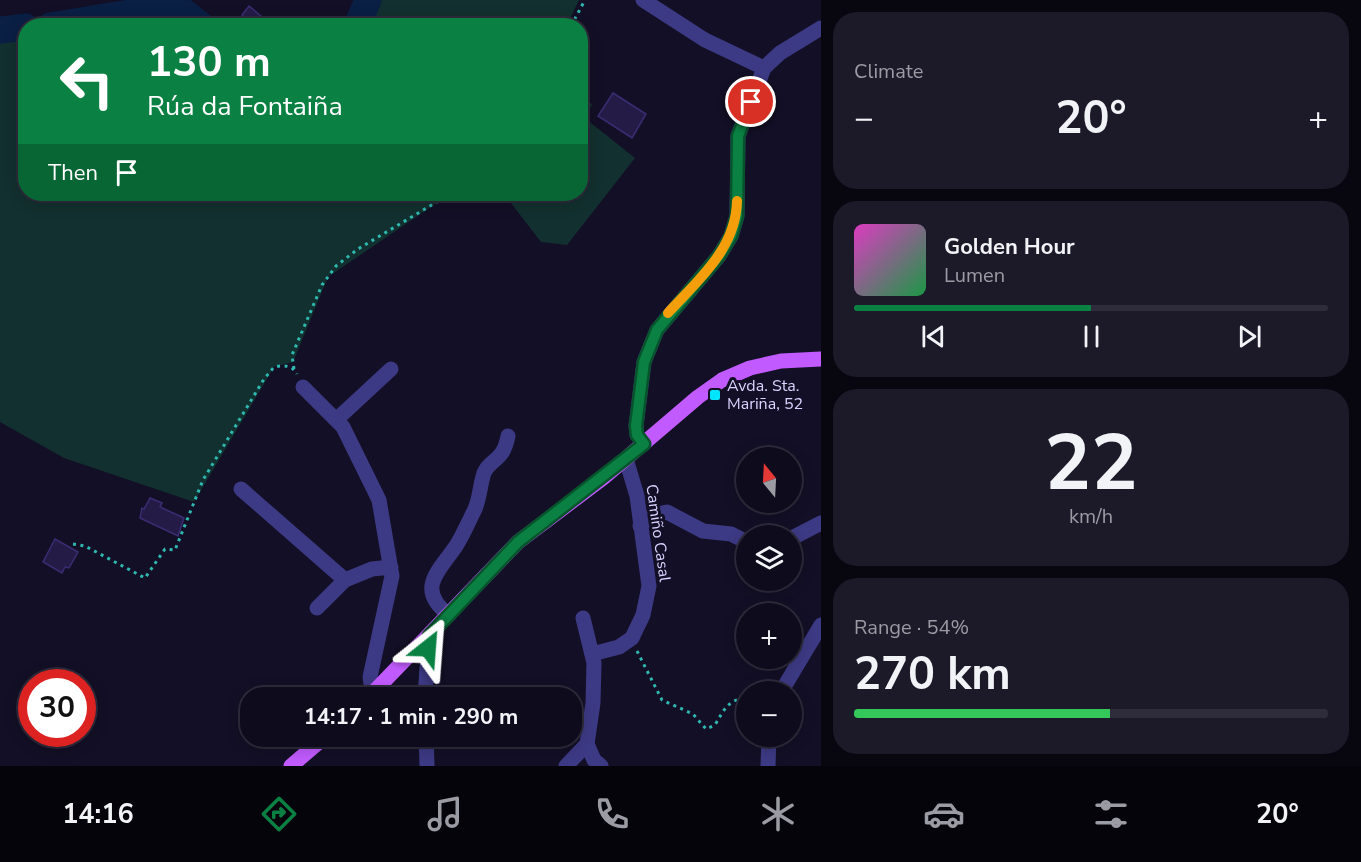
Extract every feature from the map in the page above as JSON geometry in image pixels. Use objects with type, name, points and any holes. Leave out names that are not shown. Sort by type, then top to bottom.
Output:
[{"type":"main road","points":[[379,687],[518,542],[626,459],[698,397],[722,381],[750,368],[781,361],[821,359]]},
{"type":"main road","points":[[291,766],[313,747]]},
{"type":"street","points":[[650,2],[705,40],[764,68]]},
{"type":"street","points":[[644,444],[637,435],[636,426],[644,362],[657,330],[719,256],[731,236],[737,216],[738,136],[764,68],[780,53],[821,28]]},
{"type":"street","points":[[336,420],[391,369]]},
{"type":"street","points":[[303,387],[343,427],[379,500],[392,576],[370,677],[371,687]]},
{"type":"street","points":[[449,615],[435,601],[432,589],[436,569],[456,546],[475,508],[485,471],[505,452],[508,436]]},
{"type":"street","name":"Camiño Casal","points":[[626,459],[637,496],[649,586],[644,615],[632,638]]},
{"type":"street","points":[[241,489],[345,580]]},
{"type":"street","points":[[640,526],[652,515],[667,512],[704,531],[736,536]]},
{"type":"street","points":[[802,533],[821,523]]},
{"type":"street","points":[[317,608],[345,580],[372,569],[391,567]]},
{"type":"street","points":[[583,618],[592,654],[593,703],[587,744],[594,760],[601,766]]},
{"type":"street","points":[[788,681],[821,625]]},
{"type":"street","points":[[426,687],[429,636]]},
{"type":"street","points":[[592,654],[619,647],[632,638]]},
{"type":"street","points":[[566,766],[587,744]]},
{"type":"street","points":[[426,747],[427,766]]},
{"type":"street","points":[[768,766],[769,747]]},
{"type":"path","points":[[575,18],[585,0]]},
{"type":"path","points":[[303,387],[294,369],[292,355],[322,285],[336,266],[358,249],[438,201]]},
{"type":"path","points":[[73,544],[85,546],[145,578],[165,549],[175,550],[203,480],[264,379],[274,367],[284,365],[294,369]]},
{"type":"path","points":[[632,638],[662,700],[693,714],[706,729],[715,725],[727,704],[736,699]]},
{"type":"green space","points":[[374,0],[579,0],[570,18],[369,18]]},
{"type":"green space","points":[[18,36],[18,201],[440,201],[328,277],[293,362],[274,367],[194,502],[64,458],[0,422],[0,38]]},
{"type":"green space","points":[[588,102],[592,104],[588,114]]},
{"type":"green space","points":[[588,121],[635,158],[567,245],[541,242],[509,201],[588,201]]},
{"type":"building","points":[[249,6],[261,16],[246,18],[242,15]]},
{"type":"building","points":[[613,93],[646,114],[632,138],[598,116]]},
{"type":"building","points":[[150,498],[162,503],[160,507],[184,518],[178,536],[140,518],[142,508],[144,509]]},
{"type":"building","points":[[55,539],[78,552],[69,568],[65,567],[62,573],[43,562]]},
{"type":"waterway","points":[[360,18],[368,0]]},
{"type":"waterway","points":[[99,18],[154,9],[183,11],[192,18]]},
{"type":"waterway","points":[[0,30],[18,28]]},
{"type":"slow traffic","points":[[668,313],[719,256],[731,236],[737,216],[737,201]]},
{"type":"place","name":"Avda. Sta. Mariña, 52","points":[[715,395]]},
{"type":"route","points":[[428,648],[429,636],[518,542],[644,444],[637,435],[636,426],[644,362],[657,330],[719,256],[731,236],[737,216],[738,136],[751,102]]}]
